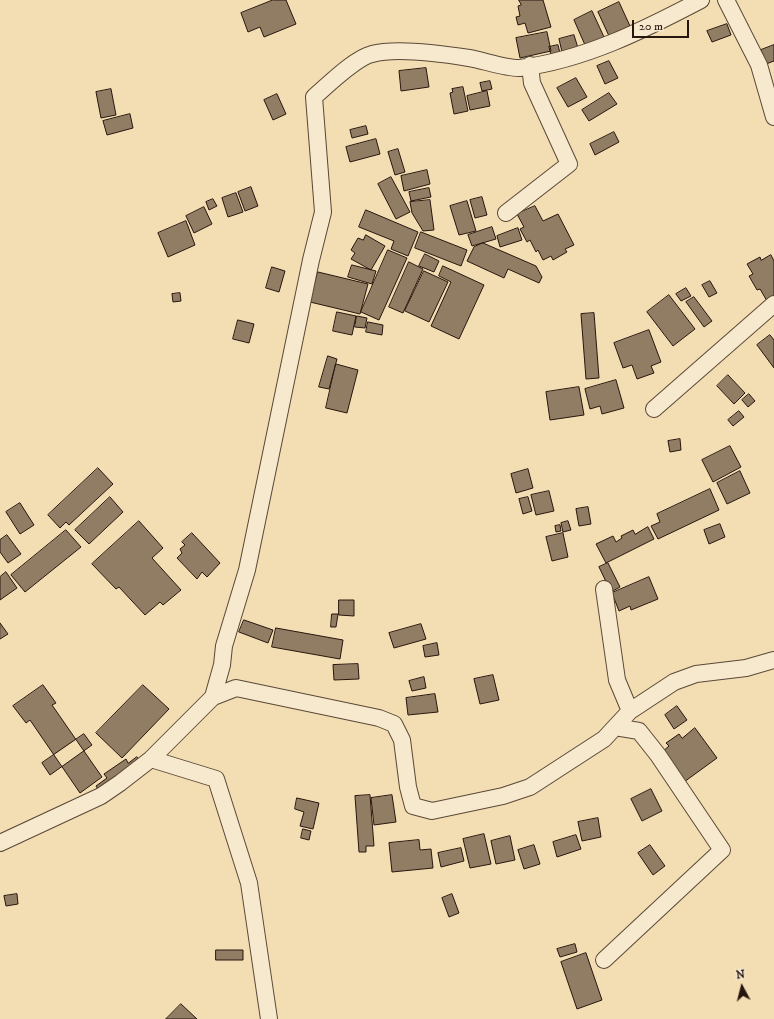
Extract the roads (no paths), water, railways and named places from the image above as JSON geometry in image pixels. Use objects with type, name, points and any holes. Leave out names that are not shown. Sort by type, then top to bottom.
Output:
[{"type":"street","points":[[213,697],[222,666],[224,646],[247,570],[311,260],[323,212],[314,97],[340,73],[371,54],[390,51],[468,58],[518,68],[575,57],[654,25],[701,0]]},
{"type":"street","points":[[726,0],[759,64],[774,117]]},
{"type":"street","points":[[506,212],[570,164],[532,83],[530,65]]},
{"type":"street","points":[[654,409],[774,304]]},
{"type":"street","points":[[604,589],[617,680],[630,711]]},
{"type":"street","points":[[0,843],[101,796],[151,758],[213,697],[236,688],[379,718],[394,724],[402,740],[408,787],[413,806],[432,811],[503,796],[530,786],[604,739],[630,711],[674,682],[696,674],[746,668],[774,660]]},
{"type":"street","points":[[604,960],[722,850],[658,755],[639,731],[615,727]]},
{"type":"street","points":[[151,758],[216,779],[249,883],[269,1019]]}]
